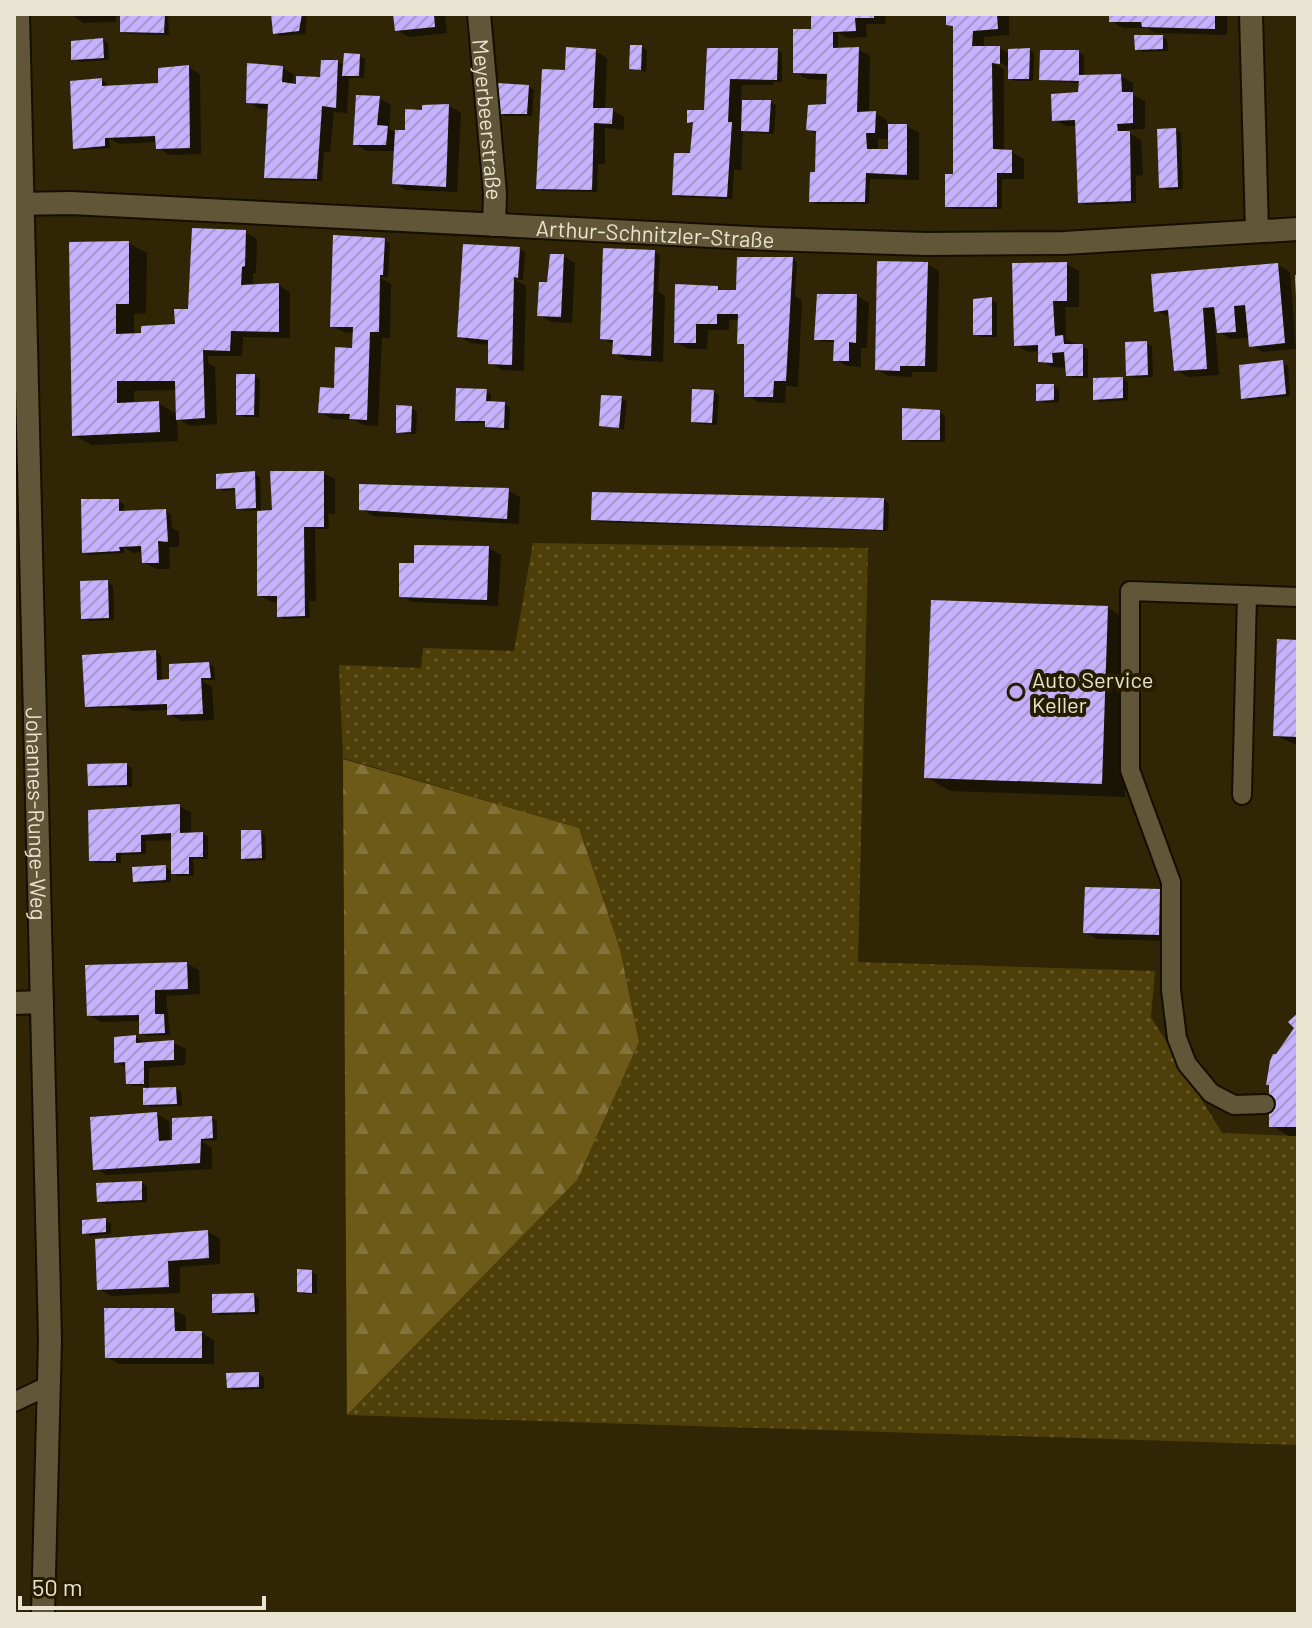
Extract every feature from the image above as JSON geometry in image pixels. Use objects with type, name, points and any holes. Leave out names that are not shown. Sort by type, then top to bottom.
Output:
[{"type":"street","name":"Johannes-Runge-Weg","points":[[18,14],[19,204],[50,1385],[43,1614]]},
{"type":"street","name":"Meyerbeerstraße","points":[[479,14],[495,193],[494,225]]},
{"type":"street","points":[[1251,14],[1257,231]]},
{"type":"street","name":"Arthur-Schnitzler-Straße","points":[[19,204],[71,203],[770,239],[926,244],[1064,243],[1298,229]]},
{"type":"street","points":[[14,1003],[42,1002]]},
{"type":"lane","points":[[1265,1104],[1234,1105],[1211,1093],[1187,1064],[1177,1038],[1171,990],[1171,882],[1130,770],[1130,591],[1298,597]]},
{"type":"lane","points":[[1242,795],[1247,595]]},
{"type":"lane","points":[[14,1402],[50,1385]]},
{"type":"shaded area","points":[[533,543],[868,548],[858,962],[1155,971],[1151,1017],[1222,1133],[1298,1136],[1298,1445],[347,1415],[577,1180],[639,1042],[620,949],[579,828],[343,758],[339,665],[421,668],[423,648],[514,651]]},
{"type":"green space","points":[[343,759],[579,828],[620,949],[639,1042],[577,1180],[347,1415]]},
{"type":"building","points":[[120,14],[165,14],[164,33],[120,32]]},
{"type":"building","points":[[271,14],[302,14],[299,31],[273,34]]},
{"type":"building","points":[[393,14],[434,14],[435,27],[395,31]]},
{"type":"building","points":[[874,14],[874,18],[855,18],[856,31],[833,32],[833,48],[859,47],[857,112],[876,111],[875,133],[866,133],[867,149],[888,149],[888,124],[907,124],[907,175],[866,173],[865,202],[809,202],[810,172],[815,172],[816,131],[806,130],[808,105],[826,104],[827,74],[793,73],[793,29],[811,29],[811,15]]},
{"type":"building","points":[[946,14],[997,14],[998,29],[973,31],[972,46],[1000,46],[1000,64],[992,63],[993,149],[1012,150],[1012,173],[997,173],[997,207],[945,207],[945,174],[953,174],[953,26],[946,25]]},
{"type":"building","points":[[1109,14],[1215,14],[1215,29],[1142,27],[1141,22],[1109,22]]},
{"type":"building","points":[[1134,35],[1163,35],[1163,49],[1135,50]]},
{"type":"building","points":[[103,38],[104,58],[71,60],[71,41]]},
{"type":"building","points":[[630,45],[642,45],[641,70],[629,69]]},
{"type":"building","points":[[566,47],[596,49],[593,108],[613,108],[612,124],[594,123],[592,190],[536,189],[542,69],[565,70]]},
{"type":"building","points":[[707,48],[778,48],[777,80],[730,79],[728,122],[732,122],[727,197],[672,195],[674,153],[690,153],[693,122],[687,123],[687,110],[704,110]]},
{"type":"building","points":[[1030,48],[1029,79],[1008,79],[1008,49]]},
{"type":"building","points":[[1040,50],[1079,50],[1079,75],[1121,74],[1122,92],[1133,92],[1133,123],[1117,124],[1118,131],[1130,131],[1131,201],[1078,203],[1075,120],[1052,121],[1051,94],[1078,92],[1079,81],[1039,80]]},
{"type":"building","points":[[344,53],[360,54],[359,76],[342,76]]},
{"type":"building","points":[[321,60],[338,60],[336,108],[322,106],[317,179],[264,178],[268,104],[246,103],[247,63],[283,66],[282,82],[296,84],[296,76],[320,77]]},
{"type":"building","points":[[189,65],[190,148],[156,149],[155,136],[105,138],[105,146],[73,149],[70,81],[102,78],[102,86],[158,83],[158,68]]},
{"type":"building","points":[[496,83],[529,85],[527,114],[498,114]]},
{"type":"building","points":[[356,95],[380,96],[377,125],[388,126],[386,145],[353,145]]},
{"type":"building","points":[[742,100],[771,100],[769,132],[741,131]]},
{"type":"building","points":[[449,104],[446,187],[392,184],[395,130],[405,130],[405,109],[422,110],[422,105]]},
{"type":"building","points":[[1176,128],[1178,187],[1159,188],[1157,129]]},
{"type":"building","points":[[192,228],[246,230],[241,285],[279,283],[279,332],[231,331],[230,351],[203,350],[205,418],[176,420],[175,381],[117,381],[117,403],[159,401],[160,432],[72,436],[69,242],[129,241],[129,304],[116,304],[116,334],[141,333],[141,326],[175,324],[174,309],[188,309]]},
{"type":"building","points":[[333,235],[385,238],[383,275],[380,275],[379,332],[370,332],[367,420],[349,419],[350,414],[318,413],[320,387],[334,388],[335,347],[352,348],[353,327],[330,327]]},
{"type":"building","points":[[463,244],[520,247],[518,278],[514,277],[512,365],[488,364],[488,340],[457,337]]},
{"type":"building","points":[[603,248],[655,250],[651,356],[612,354],[613,340],[600,339]]},
{"type":"building","points":[[550,254],[564,254],[561,317],[537,316],[539,282],[547,282]]},
{"type":"building","points":[[737,257],[793,257],[786,381],[774,381],[773,397],[744,397],[744,344],[737,344],[738,314],[717,314],[717,324],[696,324],[696,343],[674,343],[675,284],[736,290]]},
{"type":"building","points":[[877,261],[928,262],[925,366],[900,366],[900,371],[875,370]]},
{"type":"building","points":[[1067,262],[1067,301],[1053,301],[1055,336],[1063,335],[1064,344],[1083,344],[1083,376],[1066,376],[1064,352],[1052,353],[1053,363],[1038,362],[1038,345],[1014,346],[1012,263]]},
{"type":"building","points":[[1278,263],[1285,343],[1249,347],[1245,305],[1234,306],[1236,332],[1217,333],[1214,307],[1203,308],[1207,369],[1174,371],[1168,310],[1154,312],[1151,274]]},
{"type":"building","points":[[1295,275],[1298,275],[1298,296],[1296,296]]},
{"type":"building","points":[[817,294],[857,294],[856,343],[849,342],[849,361],[833,361],[834,340],[814,340]]},
{"type":"building","points":[[992,297],[992,335],[973,335],[973,299]]},
{"type":"building","points":[[1147,341],[1148,375],[1126,376],[1125,342]]},
{"type":"building","points":[[1283,360],[1286,394],[1241,399],[1239,365]]},
{"type":"building","points":[[236,374],[255,374],[254,415],[236,415]]},
{"type":"building","points":[[1123,377],[1123,398],[1093,400],[1093,378]]},
{"type":"building","points":[[1036,384],[1054,384],[1054,400],[1036,401]]},
{"type":"building","points":[[456,388],[487,389],[486,401],[505,402],[504,428],[485,427],[485,421],[455,421]]},
{"type":"building","points":[[692,389],[714,390],[712,423],[691,422]]},
{"type":"building","points":[[601,395],[622,396],[619,428],[599,426]]},
{"type":"building","points":[[396,405],[412,406],[411,432],[396,433]]},
{"type":"building","points":[[902,408],[940,410],[940,440],[902,440]]},
{"type":"building","points":[[255,471],[256,508],[236,509],[235,488],[216,489],[216,474]]},
{"type":"building","points":[[270,471],[324,471],[324,527],[304,527],[305,616],[277,617],[277,596],[257,596],[257,511],[272,510]]},
{"type":"building","points":[[359,484],[509,488],[507,519],[359,510]]},
{"type":"building","points":[[592,492],[884,498],[883,530],[591,520]]},
{"type":"building","points":[[81,499],[119,499],[119,511],[166,509],[168,542],[158,541],[159,563],[142,563],[141,546],[119,547],[120,551],[82,553]]},
{"type":"building","points":[[414,545],[489,546],[487,600],[399,597],[399,563],[414,563]]},
{"type":"building","points":[[108,580],[109,618],[81,619],[80,581]]},
{"type":"building","name":"Auto Service Keller","points":[[931,600],[1108,606],[1102,784],[924,778]]},
{"type":"building","points":[[1277,639],[1298,640],[1298,737],[1273,736]]},
{"type":"building","points":[[156,650],[157,680],[169,679],[169,664],[209,662],[211,678],[201,678],[203,714],[167,715],[167,704],[85,707],[82,655]]},
{"type":"building","points":[[127,763],[127,785],[88,786],[87,764]]},
{"type":"building","points":[[180,804],[180,833],[203,832],[203,857],[189,857],[189,874],[171,874],[171,833],[141,835],[141,852],[116,853],[116,861],[89,861],[88,810]]},
{"type":"building","points":[[241,830],[261,830],[262,858],[241,859]]},
{"type":"building","points":[[166,865],[166,880],[133,882],[132,867]]},
{"type":"building","points":[[1085,887],[1160,889],[1159,935],[1083,933]]},
{"type":"building","points":[[187,962],[188,989],[155,990],[155,1014],[164,1014],[165,1033],[139,1034],[139,1015],[87,1016],[85,965]]},
{"type":"building","points":[[1298,1013],[1298,1127],[1269,1127],[1269,1085],[1266,1085],[1270,1061],[1294,1028],[1288,1022]]},
{"type":"building","points":[[136,1035],[136,1043],[174,1040],[174,1060],[144,1061],[144,1084],[126,1084],[125,1062],[114,1063],[114,1037]]},
{"type":"building","points":[[176,1087],[177,1104],[143,1105],[143,1088]]},
{"type":"building","points":[[157,1112],[159,1141],[172,1140],[172,1118],[212,1116],[213,1138],[201,1139],[200,1163],[93,1170],[90,1117]]},
{"type":"building","points":[[142,1181],[142,1200],[97,1202],[96,1183]]},
{"type":"building","points":[[106,1218],[106,1232],[82,1234],[82,1220]]},
{"type":"building","points":[[208,1230],[209,1258],[168,1261],[169,1287],[97,1290],[95,1239]]},
{"type":"building","points":[[297,1269],[312,1270],[312,1293],[297,1292]]},
{"type":"building","points":[[254,1293],[255,1312],[212,1313],[212,1294]]},
{"type":"building","points":[[104,1308],[174,1308],[175,1331],[202,1331],[202,1358],[105,1358]]},
{"type":"building","points":[[259,1372],[259,1387],[227,1388],[226,1373]]},
{"type":"place","name":"Auto Service Keller","points":[[1016,692]]}]
